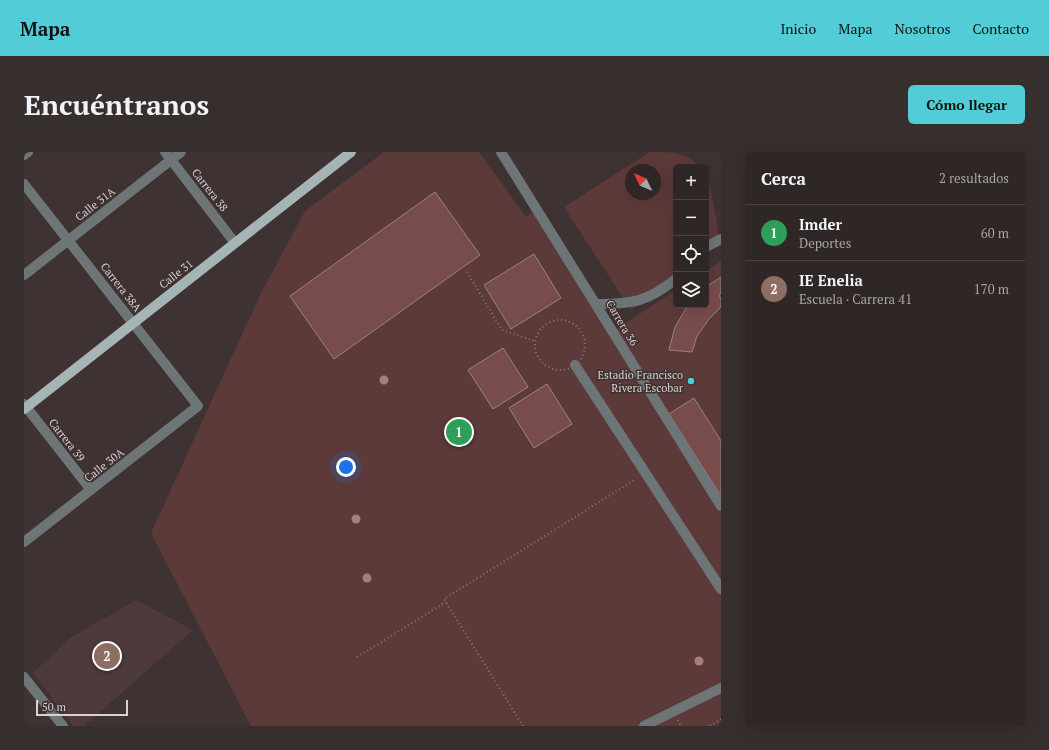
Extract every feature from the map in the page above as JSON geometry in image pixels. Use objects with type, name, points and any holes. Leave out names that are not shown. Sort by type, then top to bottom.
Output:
[{"type":"main road","name":"Calle 31","points":[[25,407],[235,243],[344,154],[355,152]]},
{"type":"street","points":[[24,155],[28,152]]},
{"type":"street","name":"Calle 31A","points":[[24,275],[168,156],[181,152]]},
{"type":"street","name":"Carrera 36","points":[[501,152],[597,304],[721,506]]},
{"type":"street","name":"Carrera 38","points":[[168,156],[235,243]]},
{"type":"street","name":"Carrera 38A","points":[[24,184],[198,406]]},
{"type":"street","points":[[709,245],[721,239]]},
{"type":"street","points":[[597,304],[618,304],[640,301],[673,281]]},
{"type":"street","points":[[575,365],[647,473],[721,589]]},
{"type":"street","name":"Calle 30A","points":[[24,542],[198,406]]},
{"type":"street","name":"Carrera 39","points":[[25,407],[91,490]]},
{"type":"street","points":[[24,677],[63,726]]},
{"type":"street","points":[[644,726],[721,688]]},
{"type":"path","points":[[466,272],[502,330],[534,342]]},
{"type":"path","points":[[554,320],[563,320],[573,323],[580,329],[585,338],[584,353],[575,365],[566,370],[556,370],[547,367],[539,360],[535,351],[534,342],[538,332],[544,325],[554,320]]},
{"type":"path","points":[[523,726],[444,599],[647,473]]},
{"type":"path","points":[[358,657],[446,602]]},
{"type":"path","points":[[710,726],[721,719]]},
{"type":"shaded area","points":[[384,152],[479,152],[526,217],[537,210],[612,332],[673,292],[673,308],[709,308],[709,269],[721,261],[721,726],[251,726],[151,533],[261,293],[305,211]]},
{"type":"shaded area","points":[[650,152],[665,152],[690,158],[697,164],[673,164],[673,282],[631,310],[564,207],[625,168],[625,200],[661,200],[661,164],[631,164]]},
{"type":"shaded area","points":[[709,183],[710,185],[719,235],[709,240]]},
{"type":"shaded area","points":[[136,600],[193,630],[84,726],[73,726],[33,673],[70,638]]},
{"type":"building","points":[[435,192],[480,255],[334,359],[290,296]]},
{"type":"building","points":[[534,254],[561,298],[511,329],[484,285]]},
{"type":"building","points":[[721,277],[721,294],[719,295],[721,299],[721,307],[709,319],[697,336],[692,352],[669,350],[675,327],[686,308],[709,308],[709,285]]},
{"type":"building","points":[[503,348],[528,387],[493,409],[468,370]]},
{"type":"building","points":[[547,384],[572,424],[534,448],[509,408]]},
{"type":"building","points":[[694,398],[721,441],[721,496],[669,414]]},
{"type":"place","name":"Estadio Francisco Rivera Escobar","points":[[691,381]]},
{"type":"place","name":"Imder","points":[[459,432]]},
{"type":"place","name":"IE Enelia","points":[[107,656]]}]
